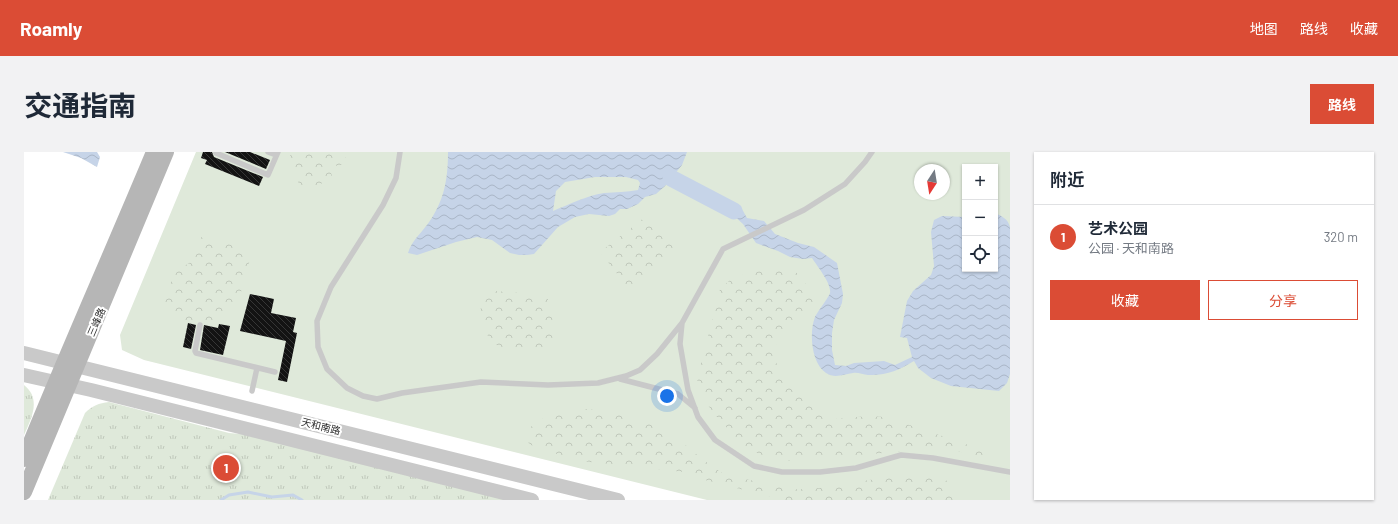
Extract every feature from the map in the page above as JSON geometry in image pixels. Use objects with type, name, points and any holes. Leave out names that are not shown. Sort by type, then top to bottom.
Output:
[{"type":"main road","name":"三峰路","points":[[24,492],[62,384],[102,278],[154,152]]},
{"type":"main road","name":"三峰路","points":[[70,364],[166,152]]},
{"type":"main road","name":"三峰路","points":[[24,459],[62,384]]},
{"type":"street","name":"天和南路","points":[[24,353],[618,500]]},
{"type":"street","name":"天和南路","points":[[24,375],[532,500]]},
{"type":"lane","points":[[217,152],[216,153],[268,175],[277,154],[268,152]]},
{"type":"lane","points":[[400,152],[396,178],[383,205],[331,287],[317,321],[318,347],[327,369],[347,388],[363,396],[377,399],[402,393],[481,382],[548,386],[598,383],[626,376],[640,370],[657,354],[682,323],[723,249],[804,210],[845,184],[872,152]]},
{"type":"lane","points":[[682,323],[680,344],[688,390],[698,416],[715,440],[754,466],[782,472],[820,472],[856,468],[901,455],[933,458],[1010,472]]},
{"type":"lane","points":[[200,325],[195,351],[196,353],[275,372]]},
{"type":"lane","points":[[252,391],[257,368]]},
{"type":"lane","points":[[618,378],[678,394],[695,409]]},
{"type":"green space","points":[[196,152],[1010,152],[1010,500],[707,500],[144,360],[122,350],[120,335]]},
{"type":"green space","points":[[291,152],[342,152],[346,158],[345,164],[335,166],[330,169],[332,176],[326,179],[315,190],[304,190],[291,167]]},
{"type":"green space","points":[[649,214],[678,250],[629,289],[600,252]]},
{"type":"green space","points":[[204,235],[234,246],[251,256],[238,303],[217,322],[207,324],[180,320],[160,302],[177,271],[192,261],[194,244]]},
{"type":"green space","points":[[774,269],[791,271],[800,274],[816,301],[814,307],[786,333],[773,348],[774,359],[792,390],[810,400],[825,416],[835,419],[868,416],[886,417],[989,452],[988,459],[938,446],[895,452],[789,461],[766,457],[745,447],[715,415],[702,397],[697,379],[720,289],[731,279],[748,273]]},
{"type":"green space","points":[[495,291],[535,294],[547,297],[553,321],[552,346],[535,350],[511,350],[495,345],[488,340],[486,328],[479,319],[481,307],[486,296]]},
{"type":"green space","points":[[24,385],[33,396],[34,403],[32,416],[24,435]]},
{"type":"green space","points":[[109,402],[229,433],[263,436],[520,500],[48,500],[85,413],[96,405]]},
{"type":"green space","points":[[587,409],[629,417],[658,428],[675,437],[719,471],[732,476],[793,489],[811,489],[897,476],[936,477],[951,483],[954,491],[954,498],[953,500],[784,500],[697,478],[684,472],[581,461],[543,450],[526,441],[528,432],[533,425],[540,420],[559,413]]},
{"type":"water","points":[[63,152],[97,152],[100,157],[97,167],[81,158]]},
{"type":"water","points":[[448,152],[687,152],[682,165],[665,186],[656,194],[645,197],[638,204],[627,209],[620,209],[615,214],[609,216],[589,214],[575,217],[558,227],[534,254],[519,255],[510,253],[492,240],[477,237],[456,242],[417,255],[408,253],[413,242],[433,216],[441,199],[446,181]],"holes":[[[595,177],[626,177],[638,180],[640,183],[638,190],[597,194],[578,200],[553,211],[556,191],[565,182]]]},
{"type":"water","points":[[735,207],[742,209],[747,218],[764,221],[775,234],[798,243],[814,247],[837,263],[843,294],[842,303],[834,320],[832,350],[835,365],[846,366],[854,363],[884,361],[895,365],[912,357],[907,338],[900,337],[907,301],[913,291],[931,275],[934,266],[931,232],[934,220],[942,216],[962,217],[962,272],[998,272],[998,215],[1002,217],[1008,222],[1010,227],[1010,374],[1007,383],[999,391],[951,386],[931,378],[918,368],[914,361],[898,370],[875,375],[855,373],[836,376],[829,375],[817,362],[814,355],[812,339],[815,317],[830,293],[827,280],[812,258],[803,259],[790,257],[756,243],[743,224],[733,215]]},
{"type":"building","points":[[203,152],[212,152],[214,157],[263,177],[259,186],[205,164],[207,160],[201,158]]},
{"type":"building","points":[[225,152],[250,152],[270,160],[266,169]]},
{"type":"building","points":[[250,294],[274,299],[271,313],[296,318],[293,332],[297,333],[287,382],[278,380],[286,341],[240,331]]},
{"type":"building","points":[[188,323],[196,325],[191,349],[183,347]]},
{"type":"building","points":[[219,324],[230,326],[223,355],[200,350],[204,325],[218,328]]},
{"type":"waterway","points":[[671,178],[734,211]]},
{"type":"waterway","points":[[221,500],[229,495],[248,492],[272,497],[293,495],[302,500]]},
{"type":"place","name":"艺术公园","points":[[226,468]]}]
